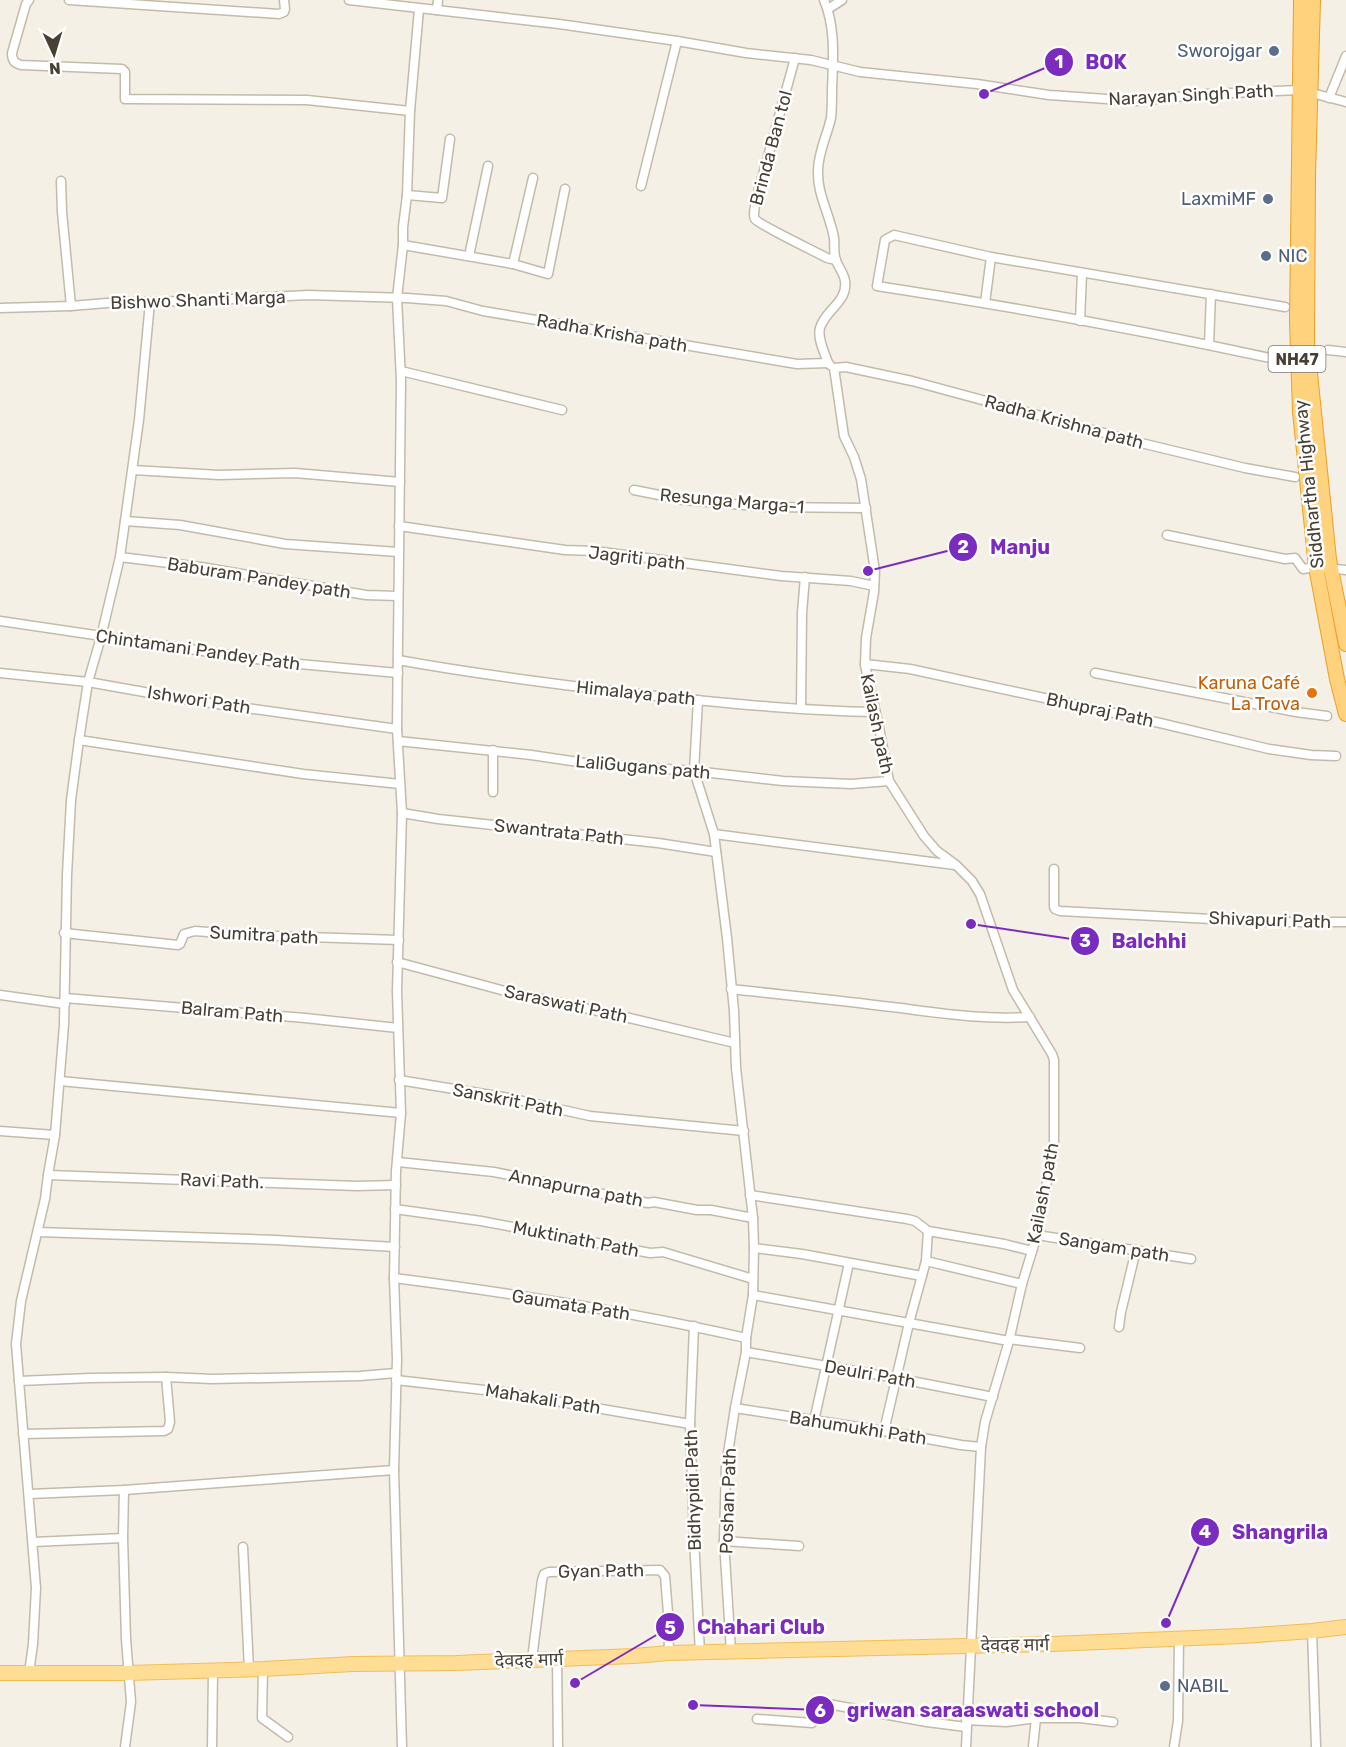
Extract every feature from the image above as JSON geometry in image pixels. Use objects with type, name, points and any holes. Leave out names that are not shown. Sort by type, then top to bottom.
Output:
[{"type":"highway","name":"Siddhartha Highway","points":[[1301,0],[1308,175],[1306,344],[1324,567],[1337,679],[1346,714]]},
{"type":"highway","name":"Siddhartha Highway","points":[[1305,92],[1313,0]]},
{"type":"highway","name":"Siddhartha Highway","points":[[1324,567],[1346,644]]},
{"type":"main road","name":"देवदह मार्ग","points":[[0,1673],[263,1669],[669,1653],[970,1646],[1242,1636],[1346,1627]]},
{"type":"street","points":[[29,0],[12,53],[15,63],[123,69],[125,99],[307,100],[410,111]]},
{"type":"street","points":[[69,0],[279,14],[284,12],[284,0]]},
{"type":"street","name":"Narayan Singh Path","points":[[348,0],[559,24],[746,53],[795,58],[885,75],[977,84],[1049,95],[1136,101],[1208,94],[1305,92],[1346,102]]},
{"type":"street","points":[[437,10],[438,0]]},
{"type":"street","points":[[826,4],[842,0]]},
{"type":"street","name":"Kailash path","points":[[826,4],[832,35],[831,117],[820,149],[818,170],[822,198],[834,239],[836,260],[845,280],[845,289],[840,301],[825,318],[820,329],[820,339],[831,366],[844,436],[861,479],[866,508],[875,571],[865,664],[889,781],[924,836],[937,851],[972,881],[980,894],[1013,990],[1050,1049],[1054,1060],[1054,1153],[1037,1235],[985,1422],[981,1447],[966,1747]]},
{"type":"street","points":[[402,1747],[394,1470],[395,1209],[401,1113],[397,962],[402,813],[398,741],[401,371],[397,298],[407,195],[410,111],[419,9]]},
{"type":"street","points":[[641,186],[677,41]]},
{"type":"street","points":[[1329,98],[1346,56]]},
{"type":"street","name":"Brinda Ban tol","points":[[795,58],[756,200],[754,217],[768,228],[827,258],[836,260]]},
{"type":"street","points":[[407,195],[442,198],[450,139]]},
{"type":"street","points":[[469,256],[488,165]]},
{"type":"street","points":[[513,264],[533,178]]},
{"type":"street","points":[[62,181],[62,212],[71,306]]},
{"type":"street","points":[[403,245],[513,264],[548,274],[565,189]]},
{"type":"street","points":[[1284,307],[990,257],[894,235],[885,240],[877,286],[985,303],[1288,362]]},
{"type":"street","points":[[985,303],[990,257]]},
{"type":"street","points":[[1080,321],[1082,273]]},
{"type":"street","points":[[1209,345],[1211,294]]},
{"type":"street","name":"Bishwo Shanti Marga","points":[[0,308],[308,295],[397,298]]},
{"type":"street","name":"Radha Krisha path","points":[[397,298],[446,301],[483,311],[797,364],[831,366]]},
{"type":"street","points":[[28,1673],[33,1644],[36,1588],[16,1344],[17,1325],[26,1275],[45,1199],[55,1135],[65,1001],[64,933],[71,800],[88,682],[120,557],[133,470],[150,302]]},
{"type":"street","points":[[1328,350],[1346,352]]},
{"type":"street","name":"Radha Krishna path","points":[[831,366],[912,381],[1141,442],[1245,468],[1295,477]]},
{"type":"street","points":[[401,371],[562,410]]},
{"type":"street","points":[[133,470],[219,475],[295,473],[400,482]]},
{"type":"street","name":"Resunga Marga-1","points":[[634,490],[684,500],[767,507],[866,508]]},
{"type":"street","points":[[124,521],[180,525],[285,544],[399,552]]},
{"type":"street","name":"Jagriti path","points":[[399,526],[565,550],[595,551],[804,578],[851,581],[874,586]]},
{"type":"street","points":[[1167,536],[1285,559],[1295,558],[1303,569],[1324,567],[1346,570]]},
{"type":"street","name":"Baburam Pandey path","points":[[120,557],[201,567],[366,595],[398,596]]},
{"type":"street","points":[[801,708],[804,578]]},
{"type":"street","name":"Chintamani Pandey Path","points":[[0,621],[277,662],[398,673]]},
{"type":"street","name":"Himalaya path","points":[[398,660],[530,681],[698,700],[875,712]]},
{"type":"street","name":"Bhupraj Path","points":[[865,664],[909,669],[1269,749],[1336,756]]},
{"type":"street","name":"Ishwori Path","points":[[0,673],[88,682],[189,700],[398,729]]},
{"type":"street","points":[[1095,673],[1327,716]]},
{"type":"street","points":[[694,771],[698,700]]},
{"type":"street","points":[[79,740],[303,774],[400,784]]},
{"type":"street","name":"LaliGugans path","points":[[398,741],[493,750],[585,763],[694,771],[783,781],[852,784],[889,781]]},
{"type":"street","points":[[493,750],[493,792]]},
{"type":"street","name":"Poshan Path","points":[[694,771],[714,834],[727,938],[736,1068],[753,1218],[753,1295],[746,1352],[726,1466],[724,1541],[731,1652]]},
{"type":"street","name":"Swantrata Path","points":[[402,813],[716,852]]},
{"type":"street","points":[[714,834],[956,865]]},
{"type":"street","name":"Shivapuri Path","points":[[1054,869],[1054,907],[1060,910],[1268,922],[1346,922]]},
{"type":"street","name":"Sumitra path","points":[[64,933],[177,945],[180,944],[184,934],[195,930],[399,940]]},
{"type":"street","name":"Saraswati Path","points":[[397,962],[505,991],[735,1043]]},
{"type":"street","points":[[731,989],[962,1017],[1030,1017]]},
{"type":"street","name":"Balram Path","points":[[0,995],[305,1018],[399,1028]]},
{"type":"street","name":"Sanskrit Path","points":[[399,1080],[509,1098],[590,1116],[744,1131]]},
{"type":"street","points":[[60,1081],[401,1113]]},
{"type":"street","points":[[0,1131],[55,1135]]},
{"type":"street","name":"Annapurna path","points":[[398,1162],[494,1172],[648,1203],[711,1210],[753,1218]]},
{"type":"street","name":"Ravi Path.","points":[[48,1175],[357,1186],[396,1185]]},
{"type":"street","points":[[750,1195],[907,1219],[915,1221],[928,1231],[1032,1251]]},
{"type":"street","name":"Muktinath Path","points":[[395,1209],[481,1221],[650,1253],[663,1252],[753,1279]]},
{"type":"street","points":[[884,1431],[926,1261],[928,1231]]},
{"type":"street","points":[[38,1232],[275,1240],[395,1247]]},
{"type":"street","name":"Sangam path","points":[[1037,1235],[1191,1259]]},
{"type":"street","points":[[754,1248],[922,1276]]},
{"type":"street","points":[[1119,1327],[1136,1250]]},
{"type":"street","points":[[926,1261],[1022,1284]]},
{"type":"street","points":[[814,1421],[849,1263]]},
{"type":"street","name":"Gaumata Path","points":[[394,1278],[469,1288],[693,1326],[746,1338]]},
{"type":"street","points":[[753,1295],[1009,1340],[1080,1348]]},
{"type":"street","name":"Bidhypidi Path","points":[[693,1326],[690,1424],[700,1653]]},
{"type":"street","name":"Deulri Path","points":[[746,1352],[993,1397]]},
{"type":"street","name":"Mahakali Path","points":[[19,1381],[90,1378],[396,1376],[690,1424]]},
{"type":"street","points":[[23,1434],[164,1431],[168,1429],[170,1422],[166,1377]]},
{"type":"street","name":"Bahumukhi Path","points":[[735,1408],[981,1447]]},
{"type":"street","points":[[29,1494],[124,1490],[394,1470]]},
{"type":"street","points":[[124,1490],[123,1538],[128,1672],[131,1687],[125,1747]]},
{"type":"street","points":[[33,1542],[123,1538]]},
{"type":"street","points":[[724,1541],[799,1546]]},
{"type":"street","points":[[243,1547],[249,1669]]},
{"type":"street","name":"Gyan Path","points":[[532,1659],[542,1580],[544,1574],[549,1572],[660,1570],[665,1576],[669,1653]]},
{"type":"street","points":[[1312,1631],[1316,1747]]},
{"type":"street","points":[[1174,1747],[1178,1721],[1179,1638]]},
{"type":"street","points":[[557,1658],[558,1747]]},
{"type":"street","points":[[263,1669],[261,1715],[264,1720],[288,1737]]},
{"type":"street","points":[[212,1747],[213,1670]]},
{"type":"street","points":[[757,1719],[812,1723],[817,1719],[820,1707],[828,1704],[927,1722],[966,1724],[1036,1718],[1080,1718],[1113,1722]]},
{"type":"street","points":[[1033,1747],[1036,1718]]},
{"type":"place","name":"Sworojgar","points":[[1274,51]]},
{"type":"place","name":"BOK","points":[[984,94]]},
{"type":"place","name":"LaxmiMF","points":[[1268,199]]},
{"type":"place","name":"NIC","points":[[1266,256]]},
{"type":"place","name":"Manju","points":[[868,571]]},
{"type":"place","name":"Karuna Café La Trova","points":[[1312,693]]},
{"type":"place","name":"Balchhi","points":[[971,924]]},
{"type":"place","name":"Shangrila","points":[[1166,1623]]},
{"type":"place","name":"Chahari Club","points":[[575,1683]]},
{"type":"place","name":"NABIL","points":[[1165,1686]]},
{"type":"place","name":"griwan saraaswati school","points":[[693,1705]]}]
